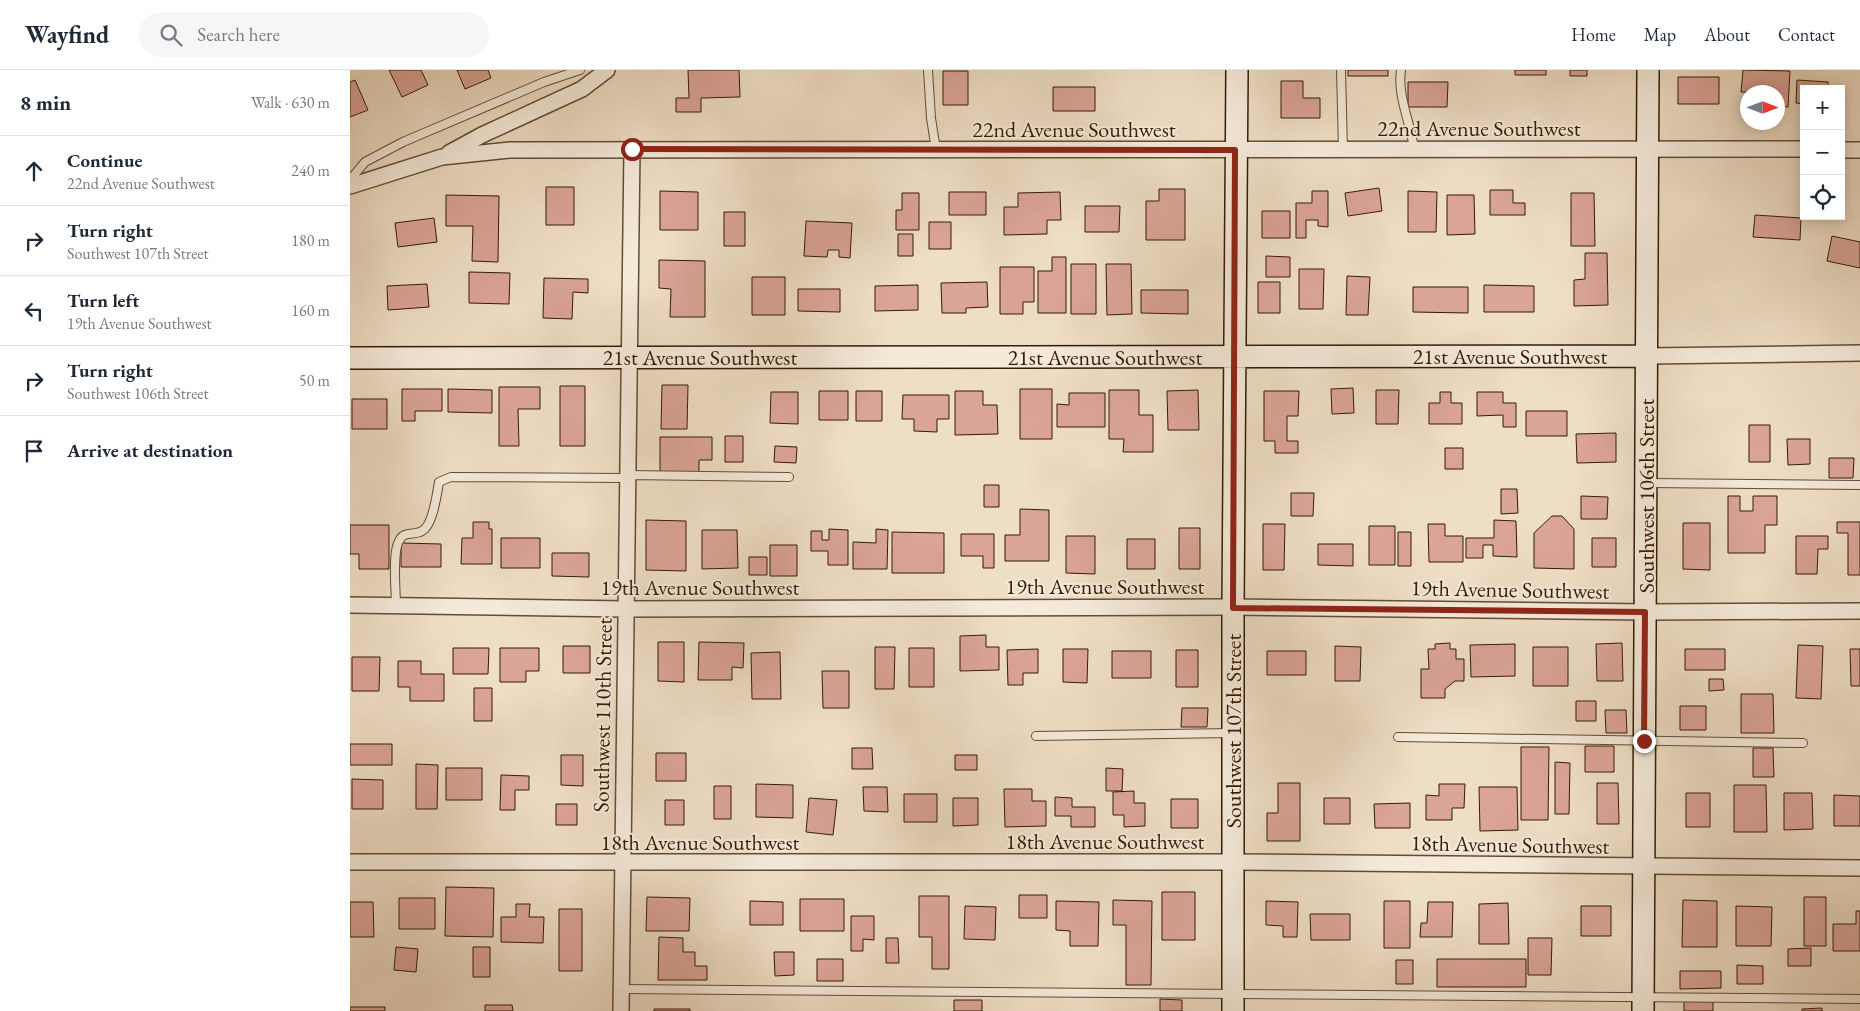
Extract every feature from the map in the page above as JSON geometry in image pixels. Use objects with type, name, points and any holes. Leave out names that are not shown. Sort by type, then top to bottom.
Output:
[{"type":"street","name":"Southwest 107th Street","points":[[1233,1002],[1234,357],[1237,70]]},
{"type":"street","name":"Southwest 106th Street","points":[[1643,1004],[1648,70]]},
{"type":"street","points":[[442,157],[482,135],[582,89],[600,71]]},
{"type":"street","name":"Southwest 110th Street","points":[[621,1011],[621,863],[632,149]]},
{"type":"street","name":"22nd Avenue Southwest","points":[[350,186],[442,157],[510,150],[1800,149]]},
{"type":"street","points":[[1845,150],[1860,150]]},
{"type":"street","name":"21st Avenue Southwest","points":[[350,358],[1647,356],[1860,353]]},
{"type":"street","name":"19th Avenue Southwest","points":[[350,605],[625,609],[1233,608],[1645,612],[1860,611]]},
{"type":"street","name":"18th Avenue Southwest","points":[[350,862],[1233,862],[1860,868]]},
{"type":"lane","points":[[350,180],[365,162],[403,142],[544,82],[580,70]]},
{"type":"lane","points":[[928,70],[931,118],[936,150]]},
{"type":"lane","points":[[1341,70],[1343,150]]},
{"type":"lane","points":[[1401,70],[1402,103],[1410,125],[1414,149]]},
{"type":"lane","points":[[396,606],[396,550],[399,540],[406,534],[422,532],[429,525],[440,482],[450,477],[789,477]]},
{"type":"lane","points":[[1646,483],[1860,486]]},
{"type":"lane","points":[[1036,736],[1233,733]]},
{"type":"lane","points":[[1398,737],[1803,743]]},
{"type":"lane","points":[[621,989],[1233,1002],[1643,1004],[1860,999]]},
{"type":"building","points":[[389,70],[421,70],[428,85],[402,97]]},
{"type":"building","points":[[457,70],[488,70],[491,78],[465,89]]},
{"type":"building","points":[[688,70],[739,70],[740,97],[701,98],[701,112],[676,112],[676,98],[689,98]]},
{"type":"building","points":[[1348,70],[1388,70],[1388,76],[1348,76]]},
{"type":"building","points":[[1515,70],[1546,70],[1546,75],[1515,75]]},
{"type":"building","points":[[1570,70],[1587,70],[1587,76],[1570,76]]},
{"type":"building","points":[[1743,70],[1790,71],[1788,107],[1785,107],[1785,85],[1742,85]]},
{"type":"building","points":[[943,71],[968,71],[968,105],[943,105]]},
{"type":"building","points":[[1678,77],[1719,77],[1719,104],[1678,104]]},
{"type":"building","points":[[355,80],[368,110],[350,117],[350,82]]},
{"type":"building","points":[[1797,80],[1828,82],[1828,85],[1800,85],[1800,104],[1796,103]]},
{"type":"building","points":[[1281,81],[1303,81],[1303,98],[1320,98],[1320,118],[1281,118]]},
{"type":"building","points":[[1408,82],[1448,82],[1447,107],[1408,107]]},
{"type":"building","points":[[1053,87],[1095,87],[1095,111],[1053,111]]},
{"type":"building","points":[[546,187],[574,187],[574,225],[546,225]]},
{"type":"building","points":[[1379,188],[1382,211],[1348,216],[1345,193]]},
{"type":"building","points":[[1159,189],[1185,189],[1185,240],[1146,240],[1146,201],[1159,201]]},
{"type":"building","points":[[1490,190],[1513,190],[1513,203],[1525,203],[1525,215],[1490,215]]},
{"type":"building","points":[[660,191],[698,192],[698,230],[660,230]]},
{"type":"building","points":[[1312,191],[1328,191],[1328,227],[1318,226],[1318,220],[1306,220],[1306,238],[1296,238],[1296,203],[1312,203]]},
{"type":"building","points":[[1408,191],[1437,192],[1436,232],[1408,232]]},
{"type":"building","points":[[949,192],[986,192],[986,215],[949,215]]},
{"type":"building","points":[[1060,192],[1061,220],[1047,220],[1047,234],[1004,235],[1004,207],[1018,207],[1018,193]]},
{"type":"building","points":[[902,193],[919,193],[919,230],[896,230],[896,210],[902,210]]},
{"type":"building","points":[[1571,193],[1594,193],[1595,246],[1571,246]]},
{"type":"building","points":[[446,195],[499,196],[498,262],[472,261],[473,226],[446,226]]},
{"type":"building","points":[[1447,195],[1474,195],[1475,234],[1447,235]]},
{"type":"building","points":[[1085,206],[1120,206],[1119,232],[1085,232]]},
{"type":"building","points":[[1262,211],[1290,211],[1290,238],[1262,238]]},
{"type":"building","points":[[724,212],[745,212],[745,246],[724,246]]},
{"type":"building","points":[[1755,215],[1800,218],[1801,220],[1800,240],[1753,237]]},
{"type":"building","points":[[434,218],[437,242],[398,247],[395,223]]},
{"type":"building","points":[[806,221],[852,223],[850,258],[839,257],[839,250],[828,250],[827,257],[804,256]]},
{"type":"building","points":[[929,222],[951,222],[951,249],[929,249]]},
{"type":"building","points":[[898,234],[913,234],[913,256],[898,256]]},
{"type":"building","points":[[1832,236],[1860,242],[1860,268],[1827,261]]},
{"type":"building","points":[[1585,253],[1607,253],[1608,305],[1574,306],[1574,280],[1585,279]]},
{"type":"building","points":[[1266,256],[1290,257],[1290,277],[1266,277]]},
{"type":"building","points":[[1052,257],[1066,257],[1066,313],[1038,313],[1038,271],[1052,271]]},
{"type":"building","points":[[659,260],[705,261],[705,317],[670,317],[671,289],[659,288]]},
{"type":"building","points":[[1071,264],[1096,264],[1096,314],[1071,314]]},
{"type":"building","points":[[1106,264],[1131,264],[1132,314],[1107,315]]},
{"type":"building","points":[[1000,267],[1034,267],[1034,302],[1023,302],[1023,314],[1000,314]]},
{"type":"building","points":[[1299,269],[1324,269],[1323,309],[1299,309]]},
{"type":"building","points":[[469,272],[510,273],[509,304],[469,303]]},
{"type":"building","points":[[1347,276],[1370,277],[1368,315],[1346,315]]},
{"type":"building","points":[[752,277],[785,277],[785,315],[752,315]]},
{"type":"building","points":[[544,278],[588,279],[588,293],[573,292],[572,319],[543,318]]},
{"type":"building","points":[[987,282],[988,307],[966,308],[966,313],[942,313],[941,283]]},
{"type":"building","points":[[1258,282],[1280,282],[1280,313],[1258,313]]},
{"type":"building","points":[[427,284],[429,307],[388,310],[387,286]]},
{"type":"building","points":[[918,285],[918,310],[875,311],[875,286]]},
{"type":"building","points":[[1484,285],[1534,286],[1534,312],[1484,312]]},
{"type":"building","points":[[1413,287],[1468,287],[1468,313],[1413,312]]},
{"type":"building","points":[[798,289],[840,289],[840,312],[798,311]]},
{"type":"building","points":[[1141,290],[1188,290],[1188,314],[1141,313]]},
{"type":"building","points":[[662,385],[688,385],[687,429],[661,429]]},
{"type":"building","points":[[560,386],[585,386],[585,446],[560,446]]},
{"type":"building","points":[[499,387],[540,387],[540,409],[518,409],[519,446],[499,446]]},
{"type":"building","points":[[1353,388],[1354,413],[1332,414],[1331,389]]},
{"type":"building","points":[[402,389],[442,389],[442,411],[415,411],[415,421],[402,421]]},
{"type":"building","points":[[448,389],[492,390],[492,413],[448,412]]},
{"type":"building","points":[[1020,389],[1052,389],[1052,439],[1020,439]]},
{"type":"building","points":[[1109,390],[1139,390],[1139,415],[1153,415],[1153,452],[1123,452],[1124,439],[1109,439]]},
{"type":"building","points":[[1198,390],[1199,430],[1168,430],[1167,391]]},
{"type":"building","points":[[1376,390],[1399,390],[1398,424],[1376,424]]},
{"type":"building","points":[[819,391],[848,391],[848,420],[819,420]]},
{"type":"building","points":[[856,391],[882,391],[882,421],[856,421]]},
{"type":"building","points":[[955,391],[983,391],[983,405],[997,405],[998,434],[955,435]]},
{"type":"building","points":[[1264,391],[1299,391],[1298,416],[1287,416],[1287,441],[1298,441],[1298,453],[1275,453],[1275,441],[1264,441]]},
{"type":"building","points":[[771,392],[798,392],[798,424],[770,423]]},
{"type":"building","points":[[1440,392],[1451,392],[1451,403],[1462,403],[1462,424],[1429,424],[1429,403],[1440,403]]},
{"type":"building","points":[[1477,392],[1503,392],[1503,403],[1516,403],[1516,427],[1503,427],[1503,415],[1477,416]]},
{"type":"building","points":[[1069,393],[1105,393],[1105,427],[1057,427],[1057,404],[1069,405]]},
{"type":"building","points":[[903,395],[949,395],[949,419],[937,419],[937,432],[914,431],[914,419],[902,419]]},
{"type":"building","points":[[352,399],[387,399],[387,429],[352,429]]},
{"type":"building","points":[[1526,411],[1567,411],[1567,436],[1526,436]]},
{"type":"building","points":[[1749,425],[1770,425],[1770,462],[1749,462]]},
{"type":"building","points":[[1616,433],[1616,462],[1577,463],[1576,434]]},
{"type":"building","points":[[725,436],[743,436],[743,462],[725,462]]},
{"type":"building","points":[[660,437],[712,437],[712,460],[699,460],[699,472],[660,472]]},
{"type":"building","points":[[1787,439],[1810,439],[1810,464],[1788,465]]},
{"type":"building","points":[[775,446],[797,447],[796,463],[774,462]]},
{"type":"building","points":[[1445,448],[1463,448],[1463,469],[1445,469]]},
{"type":"building","points":[[1829,458],[1854,458],[1853,478],[1829,478]]},
{"type":"building","points":[[984,485],[999,485],[999,507],[984,507]]},
{"type":"building","points":[[1501,489],[1517,489],[1518,513],[1501,514]]},
{"type":"building","points":[[1291,493],[1314,493],[1313,516],[1291,516]]},
{"type":"building","points":[[1581,496],[1608,497],[1607,519],[1581,519]]},
{"type":"building","points":[[1728,496],[1740,496],[1740,511],[1753,511],[1753,496],[1777,496],[1777,525],[1765,525],[1765,553],[1728,553]]},
{"type":"building","points":[[1020,509],[1049,510],[1049,561],[1005,561],[1005,535],[1020,535]]},
{"type":"building","points":[[1552,516],[1562,516],[1574,529],[1574,569],[1534,568],[1534,533]]},
{"type":"building","points":[[646,520],[686,521],[686,571],[646,570]]},
{"type":"building","points":[[1494,520],[1516,521],[1517,557],[1493,556],[1493,545],[1483,545],[1483,558],[1466,558],[1466,538],[1494,538]]},
{"type":"building","points":[[473,522],[489,522],[489,529],[492,529],[492,564],[461,564],[462,538],[473,538]]},
{"type":"building","points":[[1837,522],[1860,522],[1860,575],[1848,575],[1848,533],[1837,533]]},
{"type":"building","points":[[1683,523],[1710,523],[1710,570],[1683,569]]},
{"type":"building","points":[[1263,524],[1285,524],[1284,570],[1263,570]]},
{"type":"building","points":[[1428,524],[1445,524],[1445,536],[1463,536],[1463,562],[1429,562]]},
{"type":"building","points":[[350,525],[389,525],[389,569],[359,569],[359,554],[350,554]]},
{"type":"building","points":[[1369,526],[1395,526],[1395,565],[1369,565]]},
{"type":"building","points":[[1179,528],[1200,528],[1200,569],[1179,569]]},
{"type":"building","points":[[829,529],[848,530],[848,565],[828,565],[828,551],[811,551],[811,531],[822,531],[822,540],[829,540]]},
{"type":"building","points":[[876,529],[888,530],[887,569],[853,569],[853,542],[876,543]]},
{"type":"building","points":[[702,530],[737,530],[738,568],[702,569]]},
{"type":"building","points":[[892,532],[944,533],[944,573],[892,573]]},
{"type":"building","points":[[1398,532],[1411,532],[1411,566],[1398,566]]},
{"type":"building","points":[[961,534],[994,534],[994,568],[983,568],[983,556],[961,556]]},
{"type":"building","points":[[1066,536],[1095,536],[1095,574],[1066,573]]},
{"type":"building","points":[[1796,536],[1828,536],[1828,549],[1818,549],[1817,574],[1796,574]]},
{"type":"building","points":[[501,538],[540,538],[540,568],[501,568]]},
{"type":"building","points":[[1592,538],[1616,538],[1616,567],[1592,567]]},
{"type":"building","points":[[1127,539],[1155,539],[1155,569],[1127,569]]},
{"type":"building","points":[[401,543],[441,544],[441,567],[401,567]]},
{"type":"building","points":[[1318,544],[1353,544],[1353,566],[1318,565]]},
{"type":"building","points":[[770,545],[797,545],[797,576],[770,576]]},
{"type":"building","points":[[552,553],[589,553],[589,577],[552,576]]},
{"type":"building","points":[[749,557],[767,557],[767,575],[749,575]]},
{"type":"building","points":[[986,635],[986,647],[999,647],[999,670],[960,671],[960,636]]},
{"type":"building","points":[[658,642],[684,642],[684,682],[658,681]]},
{"type":"building","points":[[699,642],[744,643],[743,668],[732,667],[732,680],[698,680]]},
{"type":"building","points":[[1450,643],[1450,649],[1456,649],[1456,659],[1464,659],[1464,681],[1455,681],[1445,689],[1445,698],[1421,698],[1421,669],[1429,669],[1428,649],[1435,649],[1435,644]]},
{"type":"building","points":[[1622,643],[1623,681],[1597,681],[1596,644]]},
{"type":"building","points":[[1515,644],[1515,676],[1471,677],[1470,645]]},
{"type":"building","points":[[1798,645],[1823,646],[1821,699],[1796,698]]},
{"type":"building","points":[[563,646],[590,646],[590,673],[563,673]]},
{"type":"building","points":[[1335,646],[1361,647],[1360,681],[1335,681]]},
{"type":"building","points":[[875,647],[895,647],[894,689],[875,689]]},
{"type":"building","points":[[1533,647],[1568,647],[1568,686],[1533,686]]},
{"type":"building","points":[[453,648],[489,648],[488,674],[453,674]]},
{"type":"building","points":[[500,648],[539,648],[539,671],[526,671],[526,682],[500,682]]},
{"type":"building","points":[[909,648],[934,648],[934,687],[909,687]]},
{"type":"building","points":[[1038,649],[1038,673],[1023,673],[1023,685],[1008,685],[1007,650]]},
{"type":"building","points":[[1063,649],[1088,649],[1087,683],[1063,682]]},
{"type":"building","points":[[1685,649],[1725,649],[1725,670],[1685,670]]},
{"type":"building","points":[[1850,649],[1860,649],[1860,686],[1851,686]]},
{"type":"building","points":[[1176,650],[1198,650],[1198,687],[1176,687]]},
{"type":"building","points":[[1112,651],[1151,651],[1151,678],[1112,678]]},
{"type":"building","points":[[1267,651],[1306,651],[1306,675],[1267,675]]},
{"type":"building","points":[[780,652],[781,699],[752,699],[751,653]]},
{"type":"building","points":[[352,657],[380,657],[379,691],[352,691]]},
{"type":"building","points":[[398,661],[421,661],[421,674],[444,674],[444,701],[410,701],[410,687],[398,687]]},
{"type":"building","points":[[822,671],[849,671],[849,708],[823,708]]},
{"type":"building","points":[[1709,679],[1723,679],[1724,690],[1709,691]]},
{"type":"building","points":[[474,688],[492,688],[492,721],[474,721]]},
{"type":"building","points":[[1741,694],[1773,694],[1774,733],[1741,733]]},
{"type":"building","points":[[1576,701],[1596,701],[1596,721],[1576,721]]},
{"type":"building","points":[[1680,706],[1706,706],[1706,730],[1680,730]]},
{"type":"building","points":[[1182,708],[1208,708],[1207,727],[1181,727]]},
{"type":"building","points":[[1605,710],[1626,710],[1627,733],[1606,733]]},
{"type":"building","points":[[350,744],[392,744],[392,765],[350,765]]},
{"type":"building","points":[[1585,746],[1614,746],[1614,772],[1585,772]]},
{"type":"building","points":[[1521,747],[1549,747],[1548,820],[1521,820]]},
{"type":"building","points":[[852,748],[872,748],[873,769],[852,769]]},
{"type":"building","points":[[1753,748],[1773,748],[1774,777],[1753,777]]},
{"type":"building","points":[[656,753],[686,753],[686,781],[656,781]]},
{"type":"building","points":[[561,755],[583,755],[583,786],[561,785]]},
{"type":"building","points":[[955,755],[977,755],[977,770],[955,770]]},
{"type":"building","points":[[1555,762],[1570,763],[1569,814],[1555,814]]},
{"type":"building","points":[[416,764],[438,765],[437,809],[416,809]]},
{"type":"building","points":[[446,768],[482,768],[482,800],[446,800]]},
{"type":"building","points":[[1106,768],[1123,769],[1122,791],[1106,791]]},
{"type":"building","points":[[501,775],[529,776],[529,790],[515,790],[515,810],[500,810]]},
{"type":"building","points":[[352,779],[383,780],[383,809],[352,809]]},
{"type":"building","points":[[1278,783],[1300,783],[1300,841],[1267,841],[1267,813],[1278,813]]},
{"type":"building","points":[[1597,783],[1618,783],[1619,824],[1597,824]]},
{"type":"building","points":[[756,784],[793,785],[793,818],[756,817]]},
{"type":"building","points":[[1439,784],[1465,784],[1464,808],[1452,808],[1452,820],[1426,820],[1426,795],[1439,796]]},
{"type":"building","points":[[1734,785],[1766,785],[1767,832],[1734,832]]},
{"type":"building","points":[[714,786],[731,786],[731,819],[714,819]]},
{"type":"building","points":[[863,787],[887,787],[888,812],[864,811]]},
{"type":"building","points":[[1479,787],[1517,787],[1518,830],[1480,831]]},
{"type":"building","points":[[1004,789],[1032,789],[1032,801],[1046,801],[1046,826],[1005,827]]},
{"type":"building","points":[[1134,791],[1134,803],[1145,803],[1145,826],[1124,827],[1124,815],[1113,815],[1113,792]]},
{"type":"building","points":[[1686,793],[1710,793],[1710,827],[1686,827]]},
{"type":"building","points":[[1784,793],[1812,793],[1813,829],[1784,830]]},
{"type":"building","points":[[904,794],[937,794],[937,822],[904,822]]},
{"type":"building","points":[[1834,795],[1860,796],[1860,826],[1834,826]]},
{"type":"building","points":[[1055,797],[1072,798],[1072,807],[1095,807],[1095,827],[1071,827],[1071,816],[1055,816]]},
{"type":"building","points":[[809,798],[837,800],[833,835],[806,832]]},
{"type":"building","points":[[953,798],[978,798],[978,825],[953,826]]},
{"type":"building","points":[[1324,798],[1350,798],[1350,824],[1324,824]]},
{"type":"building","points":[[1171,799],[1198,799],[1198,828],[1171,828]]},
{"type":"building","points":[[665,800],[684,800],[684,825],[665,825]]},
{"type":"building","points":[[1410,803],[1410,828],[1375,828],[1374,804]]},
{"type":"building","points":[[556,804],[577,804],[577,825],[556,825]]},
{"type":"building","points":[[446,887],[494,888],[493,937],[445,936]]},
{"type":"building","points":[[1162,892],[1195,892],[1195,940],[1162,940]]},
{"type":"building","points":[[1019,895],[1047,895],[1047,918],[1019,918]]},
{"type":"building","points":[[919,896],[949,896],[949,969],[932,969],[932,937],[919,937]]},
{"type":"building","points":[[647,897],[690,898],[689,931],[646,931]]},
{"type":"building","points":[[1804,897],[1826,897],[1826,946],[1804,946]]},
{"type":"building","points":[[399,898],[435,898],[435,929],[399,929]]},
{"type":"building","points":[[800,899],[844,899],[844,931],[800,931]]},
{"type":"building","points":[[1113,900],[1152,901],[1151,985],[1126,985],[1126,925],[1113,925]]},
{"type":"building","points":[[1683,900],[1717,901],[1717,947],[1682,947]]},
{"type":"building","points":[[750,901],[783,902],[783,925],[750,925]]},
{"type":"building","points":[[1056,901],[1099,902],[1098,946],[1070,946],[1070,931],[1056,930]]},
{"type":"building","points":[[1266,901],[1298,902],[1297,937],[1283,937],[1283,926],[1266,925]]},
{"type":"building","points":[[1384,901],[1410,901],[1410,948],[1384,948]]},
{"type":"building","points":[[350,902],[373,902],[374,937],[350,937]]},
{"type":"building","points":[[1428,902],[1453,902],[1452,937],[1420,937],[1421,923],[1427,923]]},
{"type":"building","points":[[1508,903],[1509,944],[1479,944],[1479,904]]},
{"type":"building","points":[[516,904],[530,904],[529,917],[544,917],[543,943],[501,942],[501,917],[516,917]]},
{"type":"building","points":[[965,906],[996,907],[995,940],[964,939]]},
{"type":"building","points":[[1581,906],[1611,906],[1611,936],[1581,936]]},
{"type":"building","points":[[1736,906],[1772,907],[1771,946],[1736,946]]},
{"type":"building","points":[[559,909],[582,909],[582,971],[559,971]]},
{"type":"building","points":[[1856,911],[1860,911],[1860,951],[1833,951],[1833,924],[1856,924]]},
{"type":"building","points":[[1310,914],[1350,914],[1350,940],[1311,940]]},
{"type":"building","points":[[851,916],[874,916],[874,940],[863,939],[863,951],[851,951]]},
{"type":"building","points":[[659,937],[683,938],[683,952],[695,952],[695,966],[707,966],[707,980],[658,980]]},
{"type":"building","points":[[886,938],[898,938],[899,963],[886,963]]},
{"type":"building","points":[[1528,938],[1552,938],[1551,975],[1528,975]]},
{"type":"building","points":[[396,947],[418,949],[416,972],[394,970]]},
{"type":"building","points":[[473,947],[490,947],[490,977],[473,977]]},
{"type":"building","points":[[1811,948],[1811,966],[1788,966],[1788,949]]},
{"type":"building","points":[[774,952],[794,952],[794,975],[775,976]]},
{"type":"building","points":[[817,959],[843,959],[843,981],[817,981]]},
{"type":"building","points":[[1437,959],[1526,959],[1526,987],[1437,987]]},
{"type":"building","points":[[1396,960],[1413,960],[1413,984],[1396,984]]},
{"type":"building","points":[[1737,965],[1763,966],[1763,984],[1737,984]]},
{"type":"building","points":[[1680,971],[1721,971],[1721,988],[1680,989]]},
{"type":"building","points":[[1160,999],[1182,1000],[1182,1011],[1160,1011]]},
{"type":"building","points":[[954,1000],[982,1000],[982,1011],[954,1011]]},
{"type":"building","points":[[1684,1001],[1713,1001],[1713,1011],[1684,1011]]},
{"type":"building","points":[[485,1005],[512,1005],[513,1011],[485,1011]]},
{"type":"building","points":[[350,1007],[385,1007],[385,1011],[350,1011]]},
{"type":"building","points":[[1822,1008],[1822,1011],[1802,1011],[1802,1009]]},
{"type":"building","points":[[654,1009],[690,1009],[690,1011],[654,1011]]},
{"type":"route","points":[[632,149],[1235,150],[1233,608],[1645,612],[1644,741]]}]
